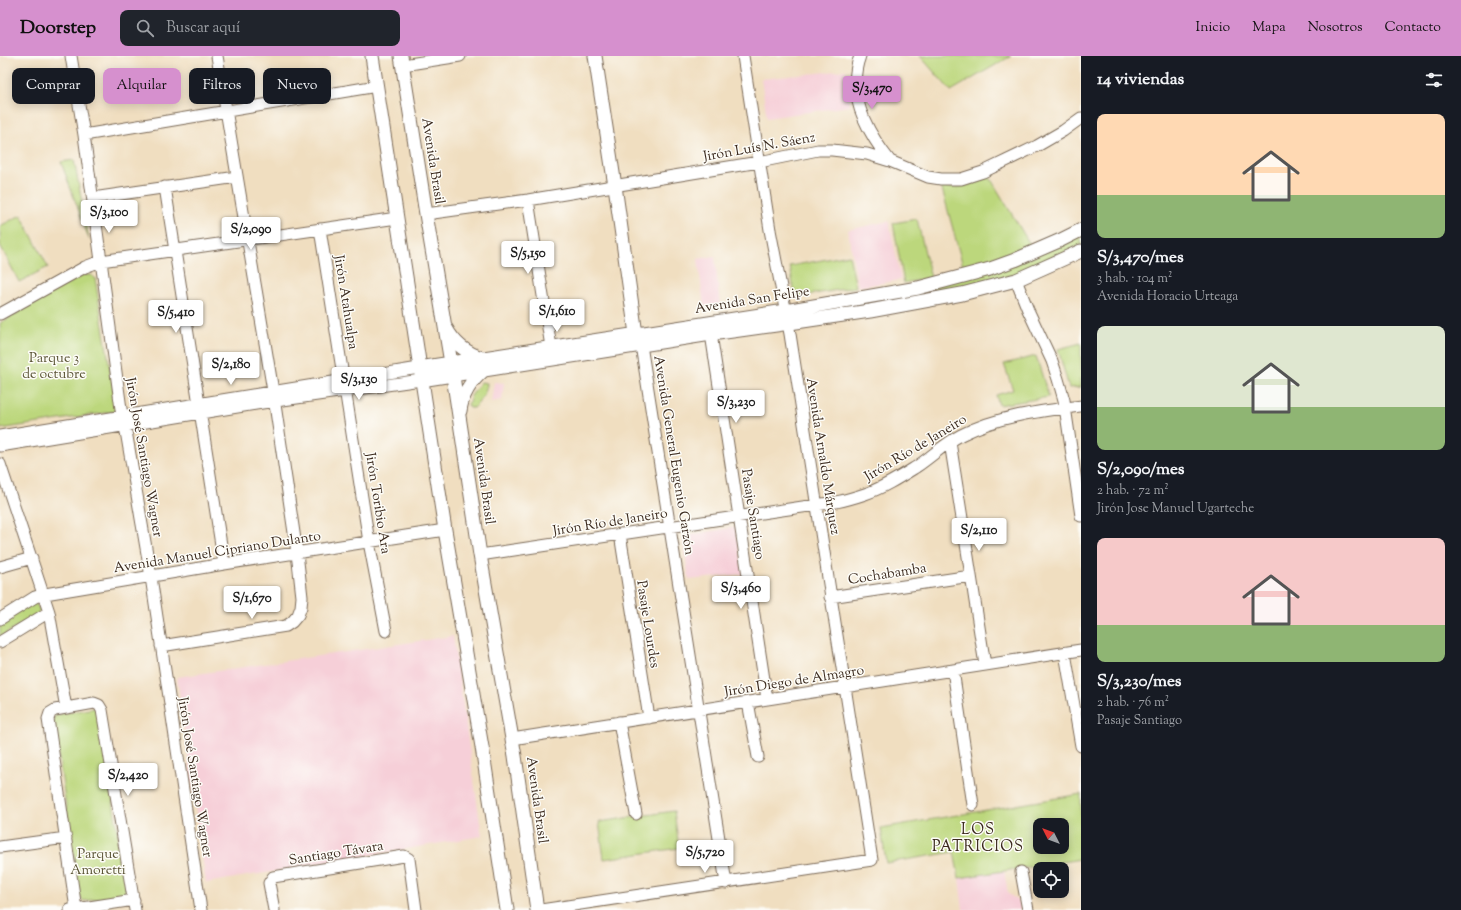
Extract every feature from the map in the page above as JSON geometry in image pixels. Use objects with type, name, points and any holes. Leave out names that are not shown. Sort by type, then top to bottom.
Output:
[{"type":"main road","points":[[372,56],[420,374],[482,747],[507,910]]},
{"type":"main road","name":"Avenida General Eugenio Garzón","points":[[595,56],[638,339]]},
{"type":"main road","name":"Avenida Brasil","points":[[402,60],[452,369],[480,555],[512,739],[537,910]]},
{"type":"main road","name":"Avenida San Felipe","points":[[483,364],[551,347],[711,334],[918,288],[968,276],[1016,260],[1081,230]]},
{"type":"main road","name":"Avenida San Felipe","points":[[420,374],[787,317],[962,294],[1016,280],[1081,251]]},
{"type":"main road","points":[[444,324],[450,336],[483,364],[466,391],[460,406],[459,418]]},
{"type":"street","name":"Jirón José Santiago Wagner","points":[[71,56],[84,135],[123,420],[161,646],[201,910]]},
{"type":"street","points":[[161,646],[279,628],[292,622],[302,607],[297,553],[273,391],[217,56]]},
{"type":"street","points":[[402,60],[460,56]]},
{"type":"street","name":"Avenida Arnaldo Márquez","points":[[726,883],[872,860],[787,317],[770,230],[743,56]]},
{"type":"street","points":[[860,56],[855,79],[860,111],[876,143],[890,161]]},
{"type":"street","points":[[84,135],[377,86]]},
{"type":"street","name":"Jirón Luís N. Sáenz","points":[[426,214],[615,186],[759,162],[818,150],[867,154],[890,161],[928,177],[941,180],[961,179],[983,172],[1038,146],[1081,118]]},
{"type":"street","points":[[92,198],[237,177]]},
{"type":"street","points":[[165,187],[224,564]]},
{"type":"street","points":[[528,200],[551,347]]},
{"type":"street","points":[[0,314],[85,267],[101,261],[397,218]]},
{"type":"street","name":"Jirón Atahualpa","points":[[320,229],[344,380]]},
{"type":"street","points":[[1016,280],[1028,310],[1052,361],[1062,393],[1081,516]]},
{"type":"street","name":"Pasaje Santiago","points":[[711,334],[767,699]]},
{"type":"street","name":"Avenida General Eugenio Garzón","points":[[638,339],[670,527],[726,883]]},
{"type":"street","points":[[200,408],[273,391],[344,380],[420,374]]},
{"type":"street","points":[[0,436],[123,420],[200,408],[274,402],[346,391],[420,374]]},
{"type":"street","name":"Jirón Toribio Ara","points":[[344,380],[369,542],[386,631]]},
{"type":"street","name":"Jirón Río de Janeiro","points":[[480,555],[816,506],[866,494],[893,481],[950,442],[973,429],[992,422],[1045,410],[1081,406]]},
{"type":"street","points":[[0,446],[123,420]]},
{"type":"street","points":[[950,442],[986,665]]},
{"type":"street","points":[[0,464],[45,594],[66,708]]},
{"type":"street","name":"Avenida Manuel Cipriano Dulanto","points":[[0,619],[35,597],[45,594],[224,564],[445,530]]},
{"type":"street","name":"Pasaje Lourdes","points":[[620,534],[649,718]]},
{"type":"street","points":[[0,567],[32,558]]},
{"type":"street","name":"Cochabamba","points":[[830,597],[971,576]]},
{"type":"street","points":[[0,642],[49,612]]},
{"type":"street","name":"Jirón Diego de Almagro","points":[[512,739],[1081,650]]},
{"type":"street","points":[[1065,653],[1081,746]]},
{"type":"street","points":[[953,670],[973,805]]},
{"type":"street","points":[[748,702],[758,757]]},
{"type":"street","points":[[94,703],[99,705],[102,710],[134,905],[73,910],[66,838],[48,719],[50,713],[54,710],[66,708],[94,703]]},
{"type":"street","points":[[619,722],[636,814]]},
{"type":"street","points":[[0,847],[66,838]]},
{"type":"street","name":"Santiago Távara","points":[[274,910],[270,883],[270,880],[273,877],[404,856],[409,859],[416,910]]},
{"type":"street","points":[[1021,872],[1028,910]]},
{"type":"street","points":[[541,910],[726,883]]},
{"type":"shaded area","points":[[846,70],[847,92],[850,106],[767,118],[761,79]]},
{"type":"shaded area","points":[[889,221],[901,280],[858,287],[848,230]]},
{"type":"shaded area","points":[[715,256],[720,305],[704,307],[698,259]]},
{"type":"shaded area","points":[[494,382],[504,383],[502,400],[491,402]]},
{"type":"shaded area","points":[[736,527],[743,574],[689,580],[683,541],[688,535]]},
{"type":"shaded area","points":[[453,636],[482,836],[206,883],[177,677]]},
{"type":"shaded area","points":[[1004,871],[1008,893],[1020,903],[1021,910],[963,910],[959,878]]},
{"type":"green space","points":[[920,56],[1011,56],[951,91]]},
{"type":"green space","points":[[74,160],[89,239],[61,162]]},
{"type":"green space","points":[[989,176],[1031,246],[1018,252],[964,270],[941,185],[952,188],[958,187]]},
{"type":"green space","points":[[21,215],[48,267],[19,282],[0,245],[0,226]]},
{"type":"green space","points":[[917,219],[931,278],[904,283],[893,223]]},
{"type":"green space","points":[[1081,232],[1081,245],[1014,275],[941,294],[800,315],[800,311],[889,296]]},
{"type":"green space","points":[[849,255],[856,287],[795,297],[790,266]]},
{"type":"green space","name":"Parque 3 de octubre","points":[[83,275],[91,275],[95,278],[117,411],[0,429],[0,323]]},
{"type":"green space","points":[[1081,343],[1081,387],[1069,388],[1058,349]]},
{"type":"green space","points":[[1036,356],[1049,397],[999,405],[996,395],[1013,390],[1004,364]]},
{"type":"green space","points":[[481,382],[487,383],[484,394],[476,406],[470,408],[468,405],[471,396]]},
{"type":"green space","points":[[33,602],[40,610],[38,614],[0,637],[0,623]]},
{"type":"green space","name":"Parque Amoretti","points":[[95,708],[99,711],[127,892],[123,895],[84,901],[80,898],[53,720],[55,715]]},
{"type":"green space","points":[[1081,794],[1081,859],[1062,862],[1033,862],[1033,866],[959,878],[954,852],[886,863],[881,828]]},
{"type":"green space","points":[[674,811],[679,848],[604,859],[599,822]]},
{"type":"district","name":"LOS PATRICIOS","points":[[978,838]]}]
